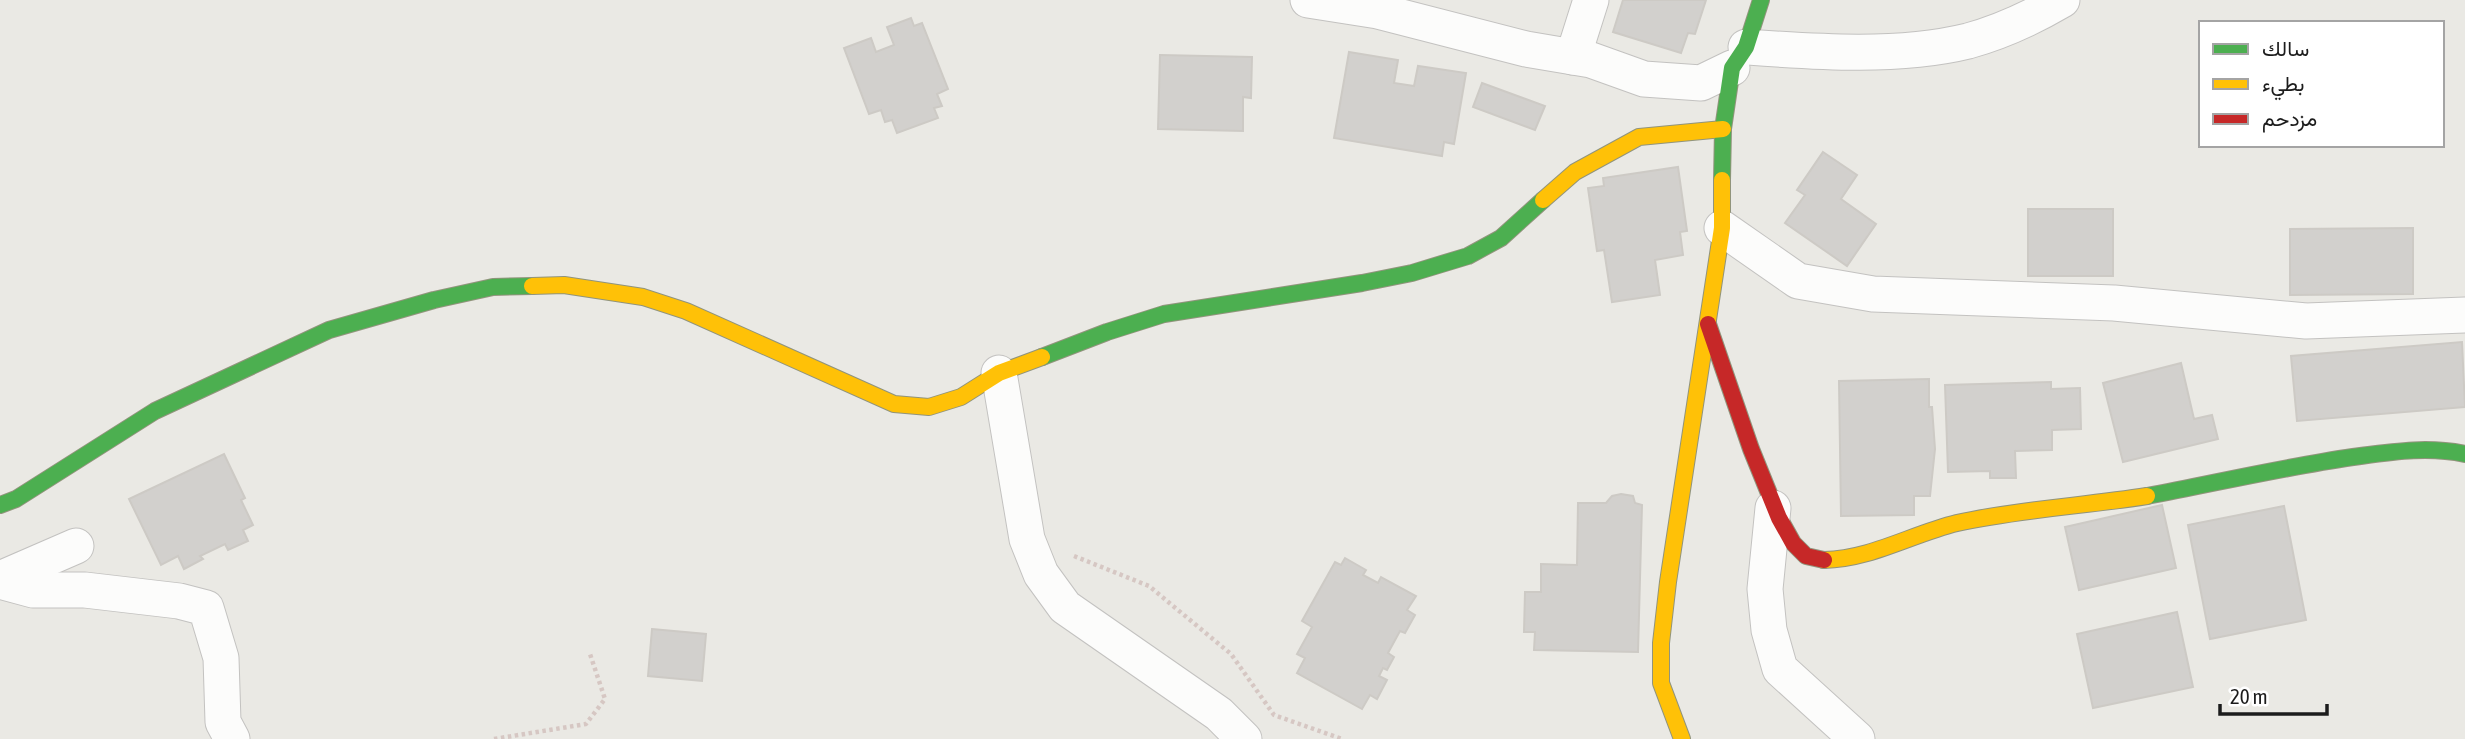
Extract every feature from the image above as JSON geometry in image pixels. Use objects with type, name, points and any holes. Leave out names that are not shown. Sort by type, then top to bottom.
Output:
[{"type":"street","points":[[1308,0],[1378,11],[1526,49],[1591,60],[1644,79],[1701,83],[1739,58],[1907,49],[1967,41],[2001,30],[2062,0]]},
{"type":"street","points":[[1573,57],[1591,0]]},
{"type":"street","points":[[1682,739],[1661,684],[1661,643],[1722,228],[1723,129],[1739,58],[1761,0]]},
{"type":"street","points":[[0,505],[16,499],[155,411],[329,330],[434,300],[493,287],[564,285],[643,297],[685,311],[894,404],[929,407],[961,397],[999,373],[1107,332],[1164,314],[1412,273],[1458,259],[1501,238],[1575,172],[1612,150],[1639,137],[1723,129]]},
{"type":"street","points":[[1722,228],[1798,281],[1873,293],[2114,303],[2306,321],[2465,315]]},
{"type":"street","points":[[1708,324],[1773,508],[1791,542],[1806,555],[1821,560],[1838,560],[1952,524],[2014,513],[2116,501],[2327,460],[2434,449],[2465,454]]},
{"type":"street","points":[[999,373],[1027,539],[1041,574],[1065,607],[1219,713],[1244,739]]},
{"type":"street","points":[[1773,508],[1765,589],[1769,630],[1780,669],[1857,739]]},
{"type":"street","points":[[0,580],[76,547]]},
{"type":"street","points":[[0,580],[33,590],[85,590],[179,601],[206,608],[221,658],[223,723],[232,739]]},
{"type":"path","points":[[1027,539],[1149,586],[1231,654],[1274,715],[1342,739]]},
{"type":"path","points":[[494,739],[586,724],[605,699],[590,654]]},
{"type":"building","points":[[1623,0],[1706,0],[1695,34],[1688,33],[1681,53],[1613,32]]},
{"type":"building","points":[[911,18],[914,26],[922,23],[948,89],[937,94],[942,106],[934,108],[938,118],[897,133],[892,120],[885,122],[881,110],[869,114],[844,48],[871,38],[876,52],[894,45],[887,27]]},
{"type":"building","points":[[1349,52],[1398,60],[1394,83],[1414,86],[1418,66],[1466,73],[1454,144],[1444,142],[1442,156],[1334,138]]},
{"type":"building","points":[[1160,55],[1252,57],[1251,98],[1243,97],[1243,131],[1158,129]]},
{"type":"building","points":[[1482,83],[1545,106],[1535,130],[1473,107]]},
{"type":"building","points":[[1823,152],[1857,175],[1841,199],[1876,224],[1847,266],[1785,223],[1805,195],[1797,190]]},
{"type":"building","points":[[1678,167],[1687,231],[1680,232],[1683,255],[1655,260],[1660,295],[1612,302],[1604,250],[1597,251],[1588,188],[1604,186],[1603,178]]},
{"type":"building","points":[[2028,209],[2113,209],[2113,276],[2028,276]]},
{"type":"building","points":[[2413,228],[2413,294],[2290,295],[2290,229]]},
{"type":"building","points":[[2462,342],[2465,407],[2297,421],[2291,356]]},
{"type":"building","points":[[2181,363],[2194,419],[2212,415],[2218,439],[2123,462],[2103,383]]},
{"type":"building","points":[[1929,379],[1929,407],[1932,407],[1935,449],[1930,496],[1914,496],[1914,515],[1841,516],[1839,381]]},
{"type":"building","points":[[2051,382],[2051,389],[2080,388],[2081,429],[2052,430],[2052,450],[2015,451],[2016,478],[1990,478],[1990,471],[1948,472],[1945,385]]},
{"type":"building","points":[[224,454],[245,498],[241,500],[253,525],[243,530],[248,541],[228,550],[225,544],[200,556],[203,559],[184,569],[178,556],[161,565],[129,499]]},
{"type":"building","points":[[1612,496],[1633,496],[1635,503],[1642,505],[1638,652],[1534,650],[1535,632],[1524,632],[1525,592],[1541,592],[1541,564],[1577,565],[1578,503],[1606,503]]},
{"type":"building","points":[[2162,505],[2176,568],[2079,590],[2065,527]]},
{"type":"building","points":[[2284,506],[2306,620],[2210,639],[2188,525]]},
{"type":"building","points":[[1345,558],[1366,570],[1363,575],[1378,583],[1381,577],[1416,596],[1407,610],[1415,615],[1405,633],[1400,631],[1388,653],[1394,657],[1387,670],[1383,668],[1379,676],[1387,680],[1377,699],[1370,695],[1362,709],[1297,673],[1305,658],[1297,654],[1312,627],[1302,621],[1335,562],[1341,565]]},
{"type":"building","points":[[2177,612],[2193,687],[2093,708],[2077,634]]},
{"type":"building","points":[[652,629],[706,634],[702,681],[648,676]]},
{"type":"traffic: fast","points":[[1722,180],[1723,129],[1732,68],[1746,47],[1761,0]]},
{"type":"traffic: fast","points":[[1042,357],[1164,314],[1362,283],[1412,273],[1468,256],[1501,238],[1543,200]]},
{"type":"traffic: fast","points":[[0,505],[16,499],[155,411],[329,330],[434,300],[493,287],[532,286]]},
{"type":"traffic: fast","points":[[2147,496],[2301,465],[2367,455],[2423,450],[2465,454]]},
{"type":"traffic: slow","points":[[1543,200],[1575,172],[1639,137],[1723,129]]},
{"type":"traffic: slow","points":[[1682,739],[1661,683],[1661,643],[1722,228],[1722,180]]},
{"type":"traffic: slow","points":[[532,286],[564,285],[643,297],[686,311],[894,404],[929,407],[961,397],[999,373],[1042,357]]},
{"type":"traffic: slow","points":[[1824,560],[1858,555],[1940,528],[1981,518],[2147,496]]},
{"type":"traffic: jam","points":[[1708,324],[1751,449],[1779,518],[1793,543],[1806,556],[1824,560]]}]
